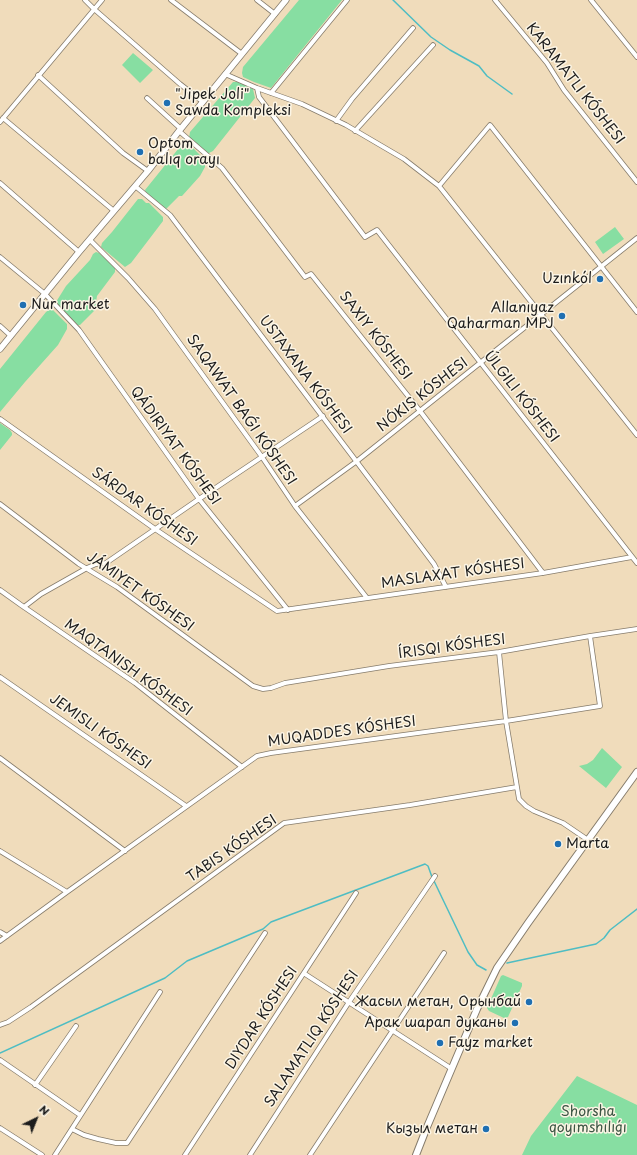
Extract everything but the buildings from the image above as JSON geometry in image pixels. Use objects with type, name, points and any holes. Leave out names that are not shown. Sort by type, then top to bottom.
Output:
[{"type":"main road","points":[[0,349],[79,252],[148,171],[286,0]]},
{"type":"main road","points":[[416,1155],[427,1125],[496,968],[637,772]]},
{"type":"street","points":[[85,0],[180,84],[203,102]]},
{"type":"street","points":[[0,122],[102,0]]},
{"type":"street","points":[[171,0],[242,54]]},
{"type":"street","points":[[257,0],[275,14]]},
{"type":"street","points":[[271,93],[347,0]]},
{"type":"street","points":[[495,0],[547,63],[564,90],[637,182]]},
{"type":"street","points":[[591,0],[637,56]]},
{"type":"street","points":[[336,121],[352,99],[413,28]]},
{"type":"street","points":[[355,131],[433,45]]},
{"type":"street","points":[[225,74],[257,88],[302,104],[336,121],[404,158],[439,186],[637,435]]},
{"type":"street","points":[[38,75],[123,153],[148,171]]},
{"type":"street","name":"ÚLGILI KÓSHESI","points":[[257,88],[259,97],[365,237],[377,230],[637,564]]},
{"type":"street","points":[[147,98],[222,168],[305,277],[311,274],[420,411],[543,572]]},
{"type":"street","points":[[3,118],[114,211]]},
{"type":"street","points":[[439,186],[490,125],[637,312]]},
{"type":"street","points":[[0,183],[79,252]]},
{"type":"street","name":"USTAXANA KÓSHESI","points":[[135,186],[170,215],[434,564],[446,587]]},
{"type":"street","name":"NÓKIS KÓSHESI","points":[[295,506],[357,461],[637,238]]},
{"type":"street","points":[[90,240],[156,309],[262,457],[295,506],[367,598]]},
{"type":"street","name":"QÁDIRIYAT KÓSHESI","points":[[0,257],[45,294],[79,330],[199,499],[288,610]]},
{"type":"street","points":[[0,326],[11,336]]},
{"type":"street","points":[[24,607],[41,594],[87,568],[96,564],[106,563],[323,416]]},
{"type":"street","name":"SÁRDAR KÓSHESI","points":[[0,419],[155,529],[277,611]]},
{"type":"street","name":"JÁMIYET KÓSHESI","points":[[0,504],[79,564],[118,587],[253,686],[263,689],[271,688],[284,683],[389,666],[499,652]]},
{"type":"street","name":"MASLAXAT KÓSHESI","points":[[277,611],[446,587],[632,557]]},
{"type":"street","points":[[0,590],[135,683],[242,767]]},
{"type":"street","points":[[588,840],[563,823],[534,811],[526,806],[520,799],[506,721],[499,652],[637,629]]},
{"type":"street","name":"MUQADDES KÓSHESI","points":[[0,941],[257,756],[506,721],[600,706],[590,636]]},
{"type":"street","name":"JEMISLI KÓSHESI","points":[[0,676],[186,806]]},
{"type":"street","points":[[0,758],[124,851]]},
{"type":"street","points":[[0,1025],[8,1022],[32,1007],[284,823],[517,787]]},
{"type":"street","points":[[0,851],[67,892]]},
{"type":"street","points":[[250,1155],[349,1002],[435,876]]},
{"type":"street","name":"DIYDAR KÓSHESI","points":[[185,1155],[356,893]]},
{"type":"street","points":[[0,932],[7,936]]},
{"type":"street","points":[[72,1129],[84,1135],[98,1139],[116,1143],[127,1143],[266,933]]},
{"type":"street","points":[[310,1155],[444,953]]},
{"type":"street","points":[[304,974],[452,1069]]},
{"type":"street","points":[[55,1155],[160,992]]},
{"type":"street","points":[[34,1085],[76,1026]]},
{"type":"street","points":[[0,1060],[34,1085],[80,1115]]},
{"type":"street","points":[[0,1128],[42,1155]]},
{"type":"green space","points":[[299,0],[342,0],[271,88],[243,77],[243,67]]},
{"type":"green space","points":[[133,53],[153,70],[140,83],[122,65]]},
{"type":"green space","points":[[233,82],[239,82],[253,89],[255,98],[213,151],[207,154],[189,138],[190,132]]},
{"type":"green space","points":[[187,142],[203,158],[205,161],[205,167],[200,176],[182,196],[179,196],[166,209],[151,198],[145,190],[183,143]]},
{"type":"green space","points":[[138,199],[142,199],[146,203],[149,203],[163,217],[163,221],[131,263],[125,267],[101,247],[102,243]]},
{"type":"green space","points":[[615,227],[624,239],[603,254],[595,242]]},
{"type":"green space","points":[[96,252],[115,267],[115,272],[97,296],[97,308],[80,325],[76,325],[57,305],[56,302],[66,286]]},
{"type":"green space","points":[[50,309],[53,310],[67,324],[67,329],[58,345],[0,412],[0,369]]},
{"type":"green space","points":[[0,423],[10,430],[12,435],[0,450]]},
{"type":"green space","points":[[602,748],[622,767],[606,788],[579,766],[587,764],[593,760]]},
{"type":"green space","points":[[503,975],[522,983],[508,1017],[504,1018],[489,1011],[487,1008],[501,976]]},
{"type":"green space","name":"Shorsha qoyımshılıǵı","points":[[577,1076],[637,1105],[637,1155],[522,1155],[531,1136]]},
{"type":"waterway","points":[[393,0],[431,37],[450,50],[479,66],[487,76],[512,94]]},
{"type":"waterway","points":[[0,1053],[165,978],[187,961],[263,929],[271,922],[425,864],[428,866],[432,877]]},
{"type":"waterway","points":[[434,881],[468,952],[477,965],[486,970]]},
{"type":"waterway","points":[[507,963],[596,944],[604,938],[610,930],[637,909]]},
{"type":"place","name":"\"Jipek Joli\" Sawda Kompleksi","points":[[167,103]]},
{"type":"place","name":"Optom balıq orayı","points":[[140,152]]},
{"type":"place","name":"Uzınkól","points":[[600,279]]},
{"type":"place","name":"Nur market","points":[[23,305]]},
{"type":"place","name":"Allanıyaz Qaharman MPJ","points":[[562,316]]},
{"type":"place","name":"Marta","points":[[558,844]]},
{"type":"place","name":"Жасыл метан, Орынбай","points":[[529,1002]]},
{"type":"place","name":"Арак шарап дуканы","points":[[515,1023]]},
{"type":"place","name":"Fayz market","points":[[440,1043]]},
{"type":"place","name":"Кызыл метан","points":[[486,1129]]}]
